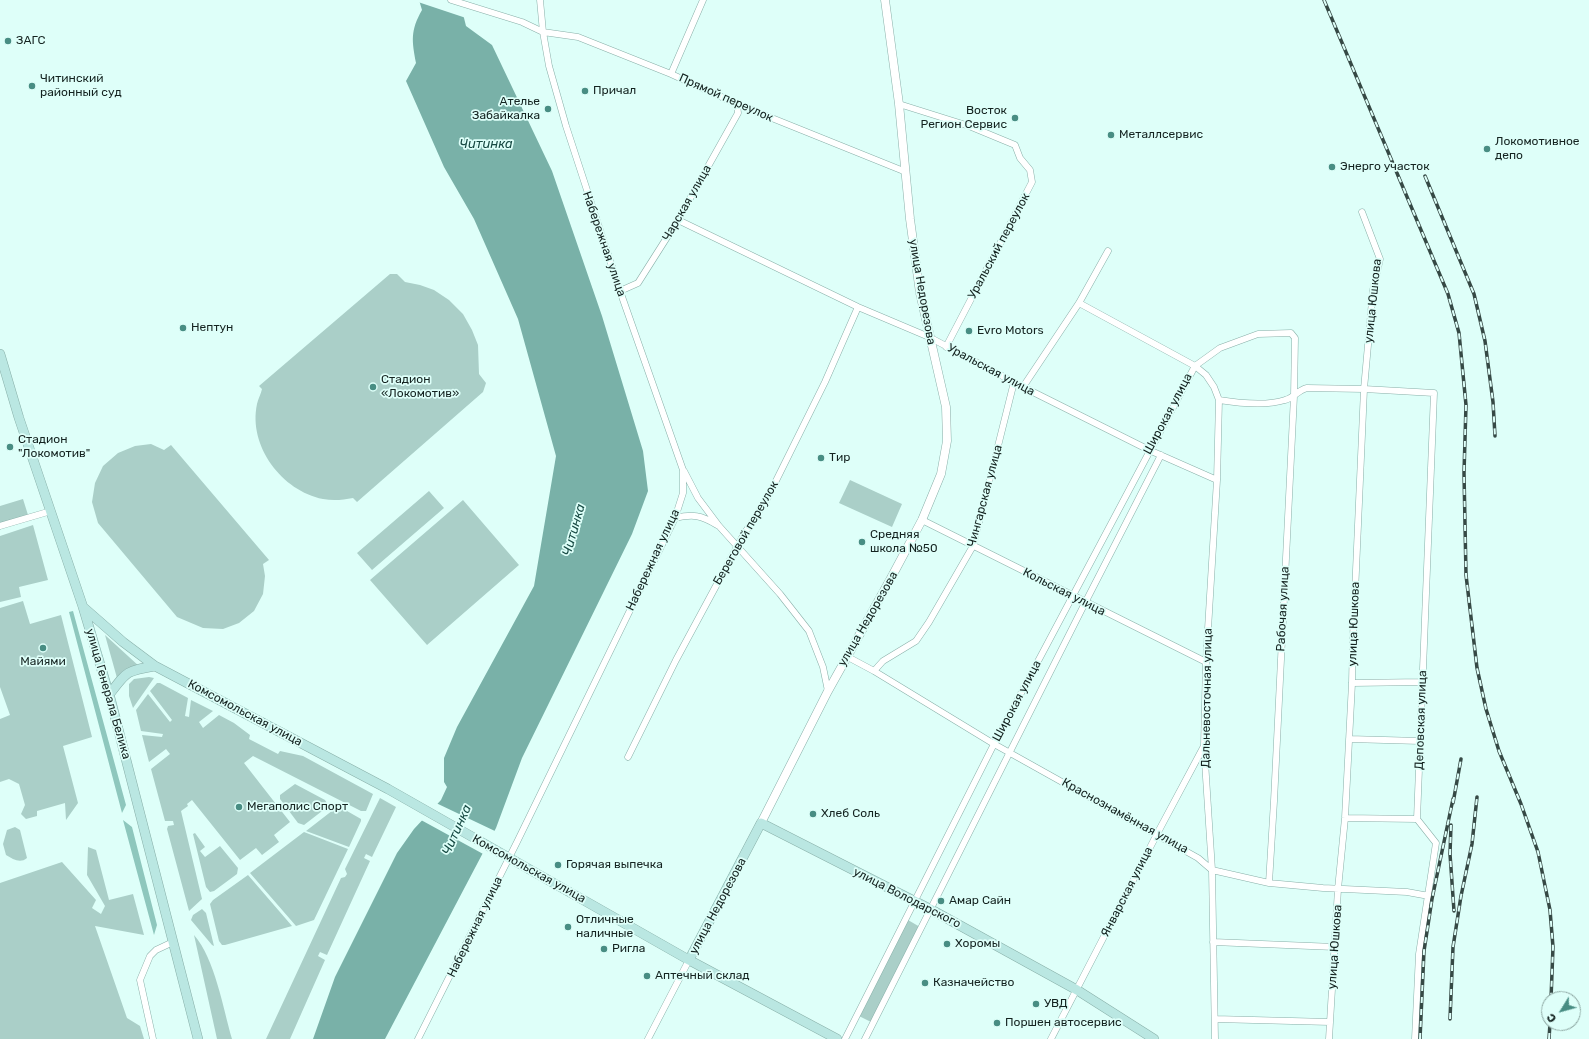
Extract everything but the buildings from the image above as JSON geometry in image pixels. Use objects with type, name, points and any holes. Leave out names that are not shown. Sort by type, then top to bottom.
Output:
[{"type":"main road","name":"улица Генерала Белика","points":[[0,354],[19,418],[83,607],[109,695],[198,1039]]},
{"type":"main road","name":"Комсомольская улица","points":[[83,607],[123,642],[155,666],[388,790],[690,960],[837,1039]]},
{"type":"main road","points":[[109,695],[124,675],[132,670],[155,666]]},
{"type":"main road","name":"улица Володарского","points":[[761,824],[930,909],[1077,990],[1154,1039]]},
{"type":"main road","name":"улица Недорезова","points":[[690,960],[761,824]]},
{"type":"street","name":"Прямой переулок","points":[[451,0],[509,18],[543,32],[578,37],[671,74],[737,104],[906,172]]},
{"type":"street","name":"Набережная улица","points":[[418,1039],[509,858],[675,518],[683,493],[683,470],[620,291],[566,126],[549,66],[543,32],[540,0]]},
{"type":"street","points":[[671,74],[704,0]]},
{"type":"street","name":"улица Недорезова","points":[[761,824],[846,656],[890,580],[922,520],[941,474],[947,440],[946,407],[920,293],[910,219],[899,104],[885,0]]},
{"type":"street","name":"Чарская улица","points":[[620,291],[638,283],[678,220],[738,113],[737,104]]},
{"type":"street","name":"Уральский переулок","points":[[899,104],[969,126],[1015,145],[1020,158],[1030,170],[1032,182],[946,347]]},
{"type":"street","name":"улица Юшкова","points":[[1329,1039],[1338,888],[1345,818],[1364,389],[1374,290],[1380,258],[1362,212]]},
{"type":"street","name":"Уральская улица","points":[[678,220],[858,307],[929,337],[1023,387],[1149,450],[1217,480]]},
{"type":"street","points":[[1023,387],[1080,303],[1108,251]]},
{"type":"street","name":"Дальневосточная улица","points":[[1080,303],[1194,366],[1206,375],[1214,386],[1219,400],[1217,480],[1206,662],[1204,746],[1212,870],[1215,1039]]},
{"type":"street","name":"Береговой переулок","points":[[628,757],[672,668],[753,518],[766,501],[825,382],[858,307]]},
{"type":"street","name":"Рабочая улица","points":[[1194,366],[1220,348],[1258,334],[1291,333],[1294,335],[1294,396],[1269,883]]},
{"type":"street","name":"Широкая улица","points":[[844,1039],[994,744],[1194,366]]},
{"type":"street","name":"Чингарская улица","points":[[874,671],[883,661],[916,641],[929,622],[973,546],[1014,382]]},
{"type":"street","points":[[1219,400],[1269,403],[1286,400],[1294,396],[1301,389],[1307,388],[1364,389]]},
{"type":"street","name":"Деповская улица","points":[[1364,389],[1434,393],[1417,819]]},
{"type":"street","name":"Широкая улица","points":[[865,1039],[1085,602],[1161,455]]},
{"type":"street","points":[[683,470],[698,498],[719,526],[780,594],[809,631],[823,667],[828,690]]},
{"type":"street","points":[[0,526],[51,511]]},
{"type":"street","points":[[675,518],[688,516],[704,517],[719,526]]},
{"type":"street","name":"Кольская улица","points":[[922,520],[1206,662]]},
{"type":"street","name":"Краснознамённая улица","points":[[846,656],[874,671],[994,744],[1157,834],[1198,858],[1212,870],[1269,883],[1407,892],[1429,896]]},
{"type":"street","points":[[1352,683],[1423,682]]},
{"type":"street","points":[[1349,739],[1420,741]]},
{"type":"street","name":"Январская улица","points":[[1051,1039],[1204,746]]},
{"type":"street","points":[[1345,818],[1417,819],[1436,843],[1419,954],[1415,1039]]},
{"type":"street","points":[[152,1039],[140,980],[150,956],[156,950],[173,942]]},
{"type":"street","points":[[1213,942],[1335,947]]},
{"type":"street","name":"улица Недорезова","points":[[648,1039],[690,960]]},
{"type":"street","points":[[1215,1019],[1330,1022]]},
{"type":"shaded area","name":"Стадион «Локомотив»","points":[[390,274],[397,274],[405,282],[434,290],[449,300],[463,314],[478,345],[479,374],[486,383],[483,392],[357,502],[353,498],[330,500],[308,494],[294,487],[282,476],[271,464],[263,450],[258,435],[256,420],[257,404],[262,389],[259,386]]},
{"type":"shaded area","points":[[151,444],[164,450],[171,445],[269,560],[263,564],[265,576],[263,594],[254,611],[239,623],[223,629],[203,628],[177,617],[98,523],[92,502],[95,483],[103,466],[118,453],[135,446]]},
{"type":"shaded area","points":[[850,480],[902,504],[892,527],[839,503]]},
{"type":"shaded area","points":[[429,491],[444,508],[372,570],[357,553]]},
{"type":"shaded area","points":[[23,499],[28,515],[0,523],[0,506]]},
{"type":"shaded area","points":[[463,500],[519,565],[427,645],[370,580]]},
{"type":"shaded area","points":[[33,525],[48,580],[19,587],[21,597],[0,602],[0,536]]},
{"type":"shaded area","points":[[23,601],[30,624],[61,615],[92,737],[63,746],[78,803],[66,820],[65,803],[37,811],[37,816],[26,819],[21,814],[25,805],[19,784],[9,779],[0,782],[0,719],[10,715],[0,687],[0,608]]},
{"type":"shaded area","points":[[73,611],[126,805],[122,813],[69,612]]},
{"type":"shaded area","points":[[105,635],[140,667],[117,678]]},
{"type":"shaded area","points":[[149,677],[154,678],[133,708],[129,696],[129,684],[134,679]]},
{"type":"shaded area","points":[[157,683],[160,683],[188,698],[185,716],[189,717],[191,700],[213,711],[199,722],[203,728],[219,715],[234,723],[250,735],[249,739],[278,754],[280,751],[303,756],[373,794],[366,811],[361,811],[253,756],[244,763],[290,822],[274,835],[279,842],[262,855],[256,848],[240,860],[192,800],[187,804],[188,806],[181,811],[202,899],[189,911],[167,829],[168,826],[174,825],[173,821],[165,821],[151,769],[170,754],[166,749],[149,762],[142,735],[162,737],[163,734],[141,731],[136,710],[148,694],[170,722],[172,720],[150,691]]},
{"type":"shaded area","points":[[295,784],[325,800],[328,805],[304,825],[298,823],[280,799],[280,795]]},
{"type":"shaded area","points":[[380,798],[396,807],[372,857],[366,854],[364,858],[370,861],[327,955],[320,952],[318,956],[325,960],[290,1039],[266,1039],[341,878],[345,877],[347,874],[345,869]]},
{"type":"shaded area","points":[[337,807],[340,807],[361,819],[349,847],[306,831]]},
{"type":"shaded area","points":[[123,820],[132,827],[157,925],[154,935]]},
{"type":"shaded area","points":[[15,827],[20,830],[27,858],[22,861],[6,855],[3,844],[7,830]]},
{"type":"shaded area","points":[[304,832],[348,849],[314,920],[296,926],[250,873]]},
{"type":"shaded area","points":[[195,833],[205,847],[200,851],[205,857],[220,846],[238,868],[237,874],[214,891],[210,892],[206,887],[193,834]]},
{"type":"shaded area","points":[[88,847],[96,850],[109,900],[133,894],[144,935],[95,926],[127,1018],[140,1026],[144,1039],[0,1039],[0,883],[62,862],[96,900],[92,908],[101,914],[105,906],[87,875]]},
{"type":"shaded area","points":[[248,875],[292,926],[222,945],[219,941],[210,904],[213,900]]},
{"type":"shaded area","points":[[202,909],[206,913],[214,946],[191,920],[193,915]]},
{"type":"shaded area","points":[[908,920],[920,927],[871,1022],[859,1016]]},
{"type":"shaded area","points":[[194,935],[208,957],[213,970],[232,1039],[217,1039]]},
{"type":"water","name":"Читинка","points":[[419,0],[462,10],[466,26],[492,45],[552,171],[602,316],[643,451],[648,491],[632,534],[522,758],[496,828],[385,1039],[313,1039],[335,977],[397,853],[414,829],[441,800],[447,787],[444,782],[444,758],[457,727],[534,586],[556,456],[518,319],[474,219],[444,167],[406,81],[416,63],[413,36],[415,24],[422,10]]},
{"type":"pier","points":[[417,0],[465,0],[464,10],[466,18],[418,2]]},
{"type":"pier","points":[[436,803],[497,832],[485,855],[421,820]]},
{"type":"railway","points":[[1324,0],[1448,294],[1459,333],[1466,405],[1464,473],[1466,575],[1477,668],[1486,709],[1499,751],[1521,804],[1538,852],[1550,910],[1553,947],[1551,991]]},
{"type":"railway","points":[[1425,176],[1474,294],[1485,341],[1493,402],[1495,436]]},
{"type":"railway","points":[[1453,803],[1461,759]]},
{"type":"railway","points":[[1450,1019],[1453,947],[1461,896],[1472,844],[1477,797]]},
{"type":"railway","points":[[1420,1039],[1424,951],[1432,899],[1453,799]]},
{"type":"railway","points":[[1451,825],[1450,854],[1454,911]]},
{"type":"railway","points":[[1549,1039],[1550,1031]]},
{"type":"place","name":"ЗАГС","points":[[8,41]]},
{"type":"place","name":"Читинский районный суд","points":[[32,86]]},
{"type":"place","name":"Причал","points":[[585,91]]},
{"type":"place","name":"Ателье Забайкалка","points":[[548,109]]},
{"type":"place","name":"Восток Регион Сервис","points":[[1015,118]]},
{"type":"place","name":"Металлсервис","points":[[1111,135]]},
{"type":"place","name":"Локомотивное депо","points":[[1487,149]]},
{"type":"place","name":"Энерго участок","points":[[1332,167]]},
{"type":"place","name":"Нептун","points":[[183,328]]},
{"type":"place","name":"Evro Motors","points":[[969,331]]},
{"type":"place","name":"Стадион «Локомотив»","points":[[373,387]]},
{"type":"place","name":"Стадион \"Локомотив\"","points":[[10,447]]},
{"type":"place","name":"Тир","points":[[821,458]]},
{"type":"place","name":"Средняя школа №50","points":[[862,542]]},
{"type":"place","name":"Майями","points":[[43,648]]},
{"type":"place","name":"Мегаполис Спорт","points":[[239,807]]},
{"type":"place","name":"Хлеб Соль","points":[[813,814]]},
{"type":"place","name":"Горячая выпечка","points":[[558,865]]},
{"type":"place","name":"Амар Сайн","points":[[941,901]]},
{"type":"place","name":"Отличные наличные","points":[[568,927]]},
{"type":"place","name":"Хоромы","points":[[947,944]]},
{"type":"place","name":"Ригла","points":[[604,949]]},
{"type":"place","name":"Аптечный склад","points":[[647,976]]},
{"type":"place","name":"Казначейство","points":[[925,983]]},
{"type":"place","name":"УВД","points":[[1036,1004]]},
{"type":"place","name":"Поршен автосервис","points":[[997,1023]]}]
